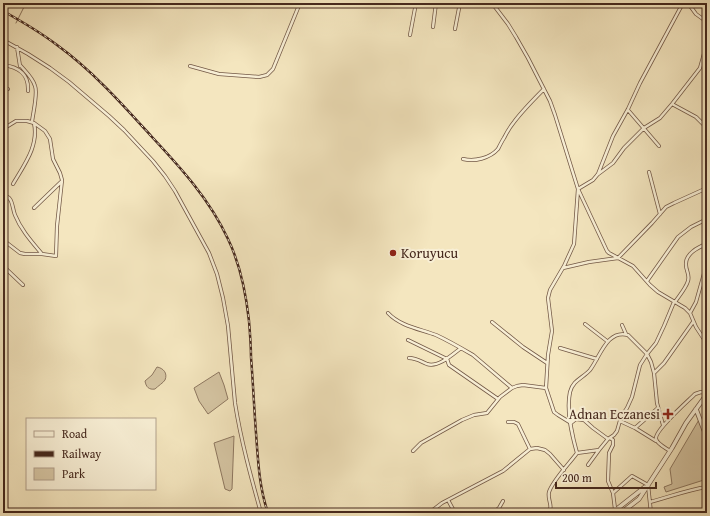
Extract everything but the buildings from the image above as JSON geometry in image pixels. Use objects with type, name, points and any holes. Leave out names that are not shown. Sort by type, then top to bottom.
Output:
[{"type":"street","points":[[190,66],[219,74],[259,77],[267,75],[273,69],[300,3]]},
{"type":"street","points":[[407,3],[416,4],[410,35]]},
{"type":"street","points":[[433,27],[436,3]]},
{"type":"street","points":[[454,29],[460,3]]},
{"type":"street","points":[[492,3],[516,37],[544,89],[555,115],[578,189],[607,251],[609,254],[633,266],[658,292],[685,308],[690,313],[693,322],[707,344]]},
{"type":"street","points":[[578,189],[593,180],[599,172],[613,136],[683,3]]},
{"type":"street","points":[[688,3],[696,14],[707,22]]},
{"type":"street","points":[[3,40],[17,47],[60,75],[105,112],[124,130],[165,176],[197,231],[212,261],[223,298],[228,326],[237,416],[245,456],[262,513]]},
{"type":"street","points":[[596,176],[613,163],[624,148],[644,128],[660,118],[672,104],[700,68],[707,44]]},
{"type":"street","points":[[17,47],[20,70]]},
{"type":"street","points":[[3,65],[20,70],[27,81],[28,91]]},
{"type":"street","points":[[13,184],[33,147],[36,135],[33,122],[36,87],[31,78],[20,65]]},
{"type":"street","points":[[3,87],[8,89]]},
{"type":"street","points":[[464,159],[478,159],[495,152],[508,130],[544,89]]},
{"type":"street","points":[[672,104],[696,117],[707,128]]},
{"type":"street","points":[[628,110],[659,146]]},
{"type":"street","points":[[3,129],[14,122],[27,121],[33,122],[45,131],[49,137],[53,159],[60,173],[62,182],[57,222],[56,256],[20,253],[7,243],[3,243]]},
{"type":"street","points":[[648,172],[660,214]]},
{"type":"street","points":[[34,208],[62,182]]},
{"type":"street","points":[[563,269],[589,262],[618,258],[666,207],[707,188]]},
{"type":"street","points":[[570,423],[554,412],[546,388],[547,363],[552,330],[552,321],[548,303],[550,290],[563,269],[574,244],[578,189]]},
{"type":"street","points":[[3,196],[10,198],[15,215],[25,233],[42,254]]},
{"type":"street","points":[[647,281],[678,237],[691,227],[707,219]]},
{"type":"street","points":[[588,465],[598,450],[617,431],[621,417],[632,398],[640,365],[656,343],[674,302],[687,285],[689,274],[686,264],[687,259],[700,246],[707,244]]},
{"type":"street","points":[[690,313],[696,302],[707,263]]},
{"type":"street","points":[[3,266],[23,285]]},
{"type":"street","points":[[388,313],[395,320],[401,323],[438,336],[473,355],[512,388]]},
{"type":"street","points":[[492,322],[523,347],[547,363]]},
{"type":"street","points":[[654,373],[664,363],[693,322]]},
{"type":"street","points":[[585,324],[607,342]]},
{"type":"street","points":[[622,325],[626,334],[647,354],[651,362],[654,373],[657,403],[663,425]]},
{"type":"street","points":[[577,454],[573,441],[568,406],[572,388],[581,377],[589,371],[607,342],[617,335],[626,334]]},
{"type":"street","points":[[408,340],[447,359],[449,365],[498,399]]},
{"type":"street","points":[[408,358],[416,359],[432,365],[447,359],[461,348]]},
{"type":"street","points":[[560,348],[597,359]]},
{"type":"street","points":[[414,451],[421,443],[462,420],[487,413],[498,399],[512,388],[523,385],[546,388]]},
{"type":"street","points":[[615,511],[620,510],[621,513],[639,499],[707,394],[701,392],[696,393],[663,425],[656,436],[657,441]]},
{"type":"street","points":[[635,428],[658,408]]},
{"type":"street","points":[[696,409],[707,438]]},
{"type":"street","points":[[570,423],[578,419],[584,420],[593,428],[613,439],[614,442],[609,453],[608,481],[613,493],[615,511]]},
{"type":"street","points":[[620,421],[657,441],[670,451]]},
{"type":"street","points":[[508,422],[518,424],[530,449]]},
{"type":"street","points":[[429,513],[442,503],[503,471],[530,449],[537,448],[545,450],[564,470]]},
{"type":"street","points":[[548,513],[551,508],[549,492],[556,480],[577,454],[598,450]]},
{"type":"street","points":[[613,493],[632,476],[648,485]]},
{"type":"street","points":[[648,485],[651,513]]},
{"type":"street","points":[[615,511],[648,485]]},
{"type":"street","points":[[650,502],[707,487]]},
{"type":"street","points":[[448,500],[455,513]]},
{"type":"street","points":[[493,513],[503,502]]},
{"type":"green space","points":[[157,367],[164,371],[166,377],[165,380],[155,389],[151,389],[147,386],[145,381],[152,375]]},
{"type":"green space","points":[[219,372],[228,399],[208,414],[199,401],[194,388]]},
{"type":"green space","points":[[700,418],[707,438],[707,479],[666,492],[664,487],[672,484],[670,469]]},
{"type":"green space","points":[[234,436],[232,489],[230,491],[225,489],[214,443]]},
{"type":"waterway","points":[[16,23],[26,3]]},
{"type":"railway","points":[[3,11],[57,45],[83,66],[107,89],[174,161],[204,198],[221,225],[236,258],[246,300],[250,334],[258,463],[268,513]]},
{"type":"place","name":"Koruyucu","points":[[393,253]]},
{"type":"place","name":"Adnan Eczanesi","points":[[668,414]]}]
